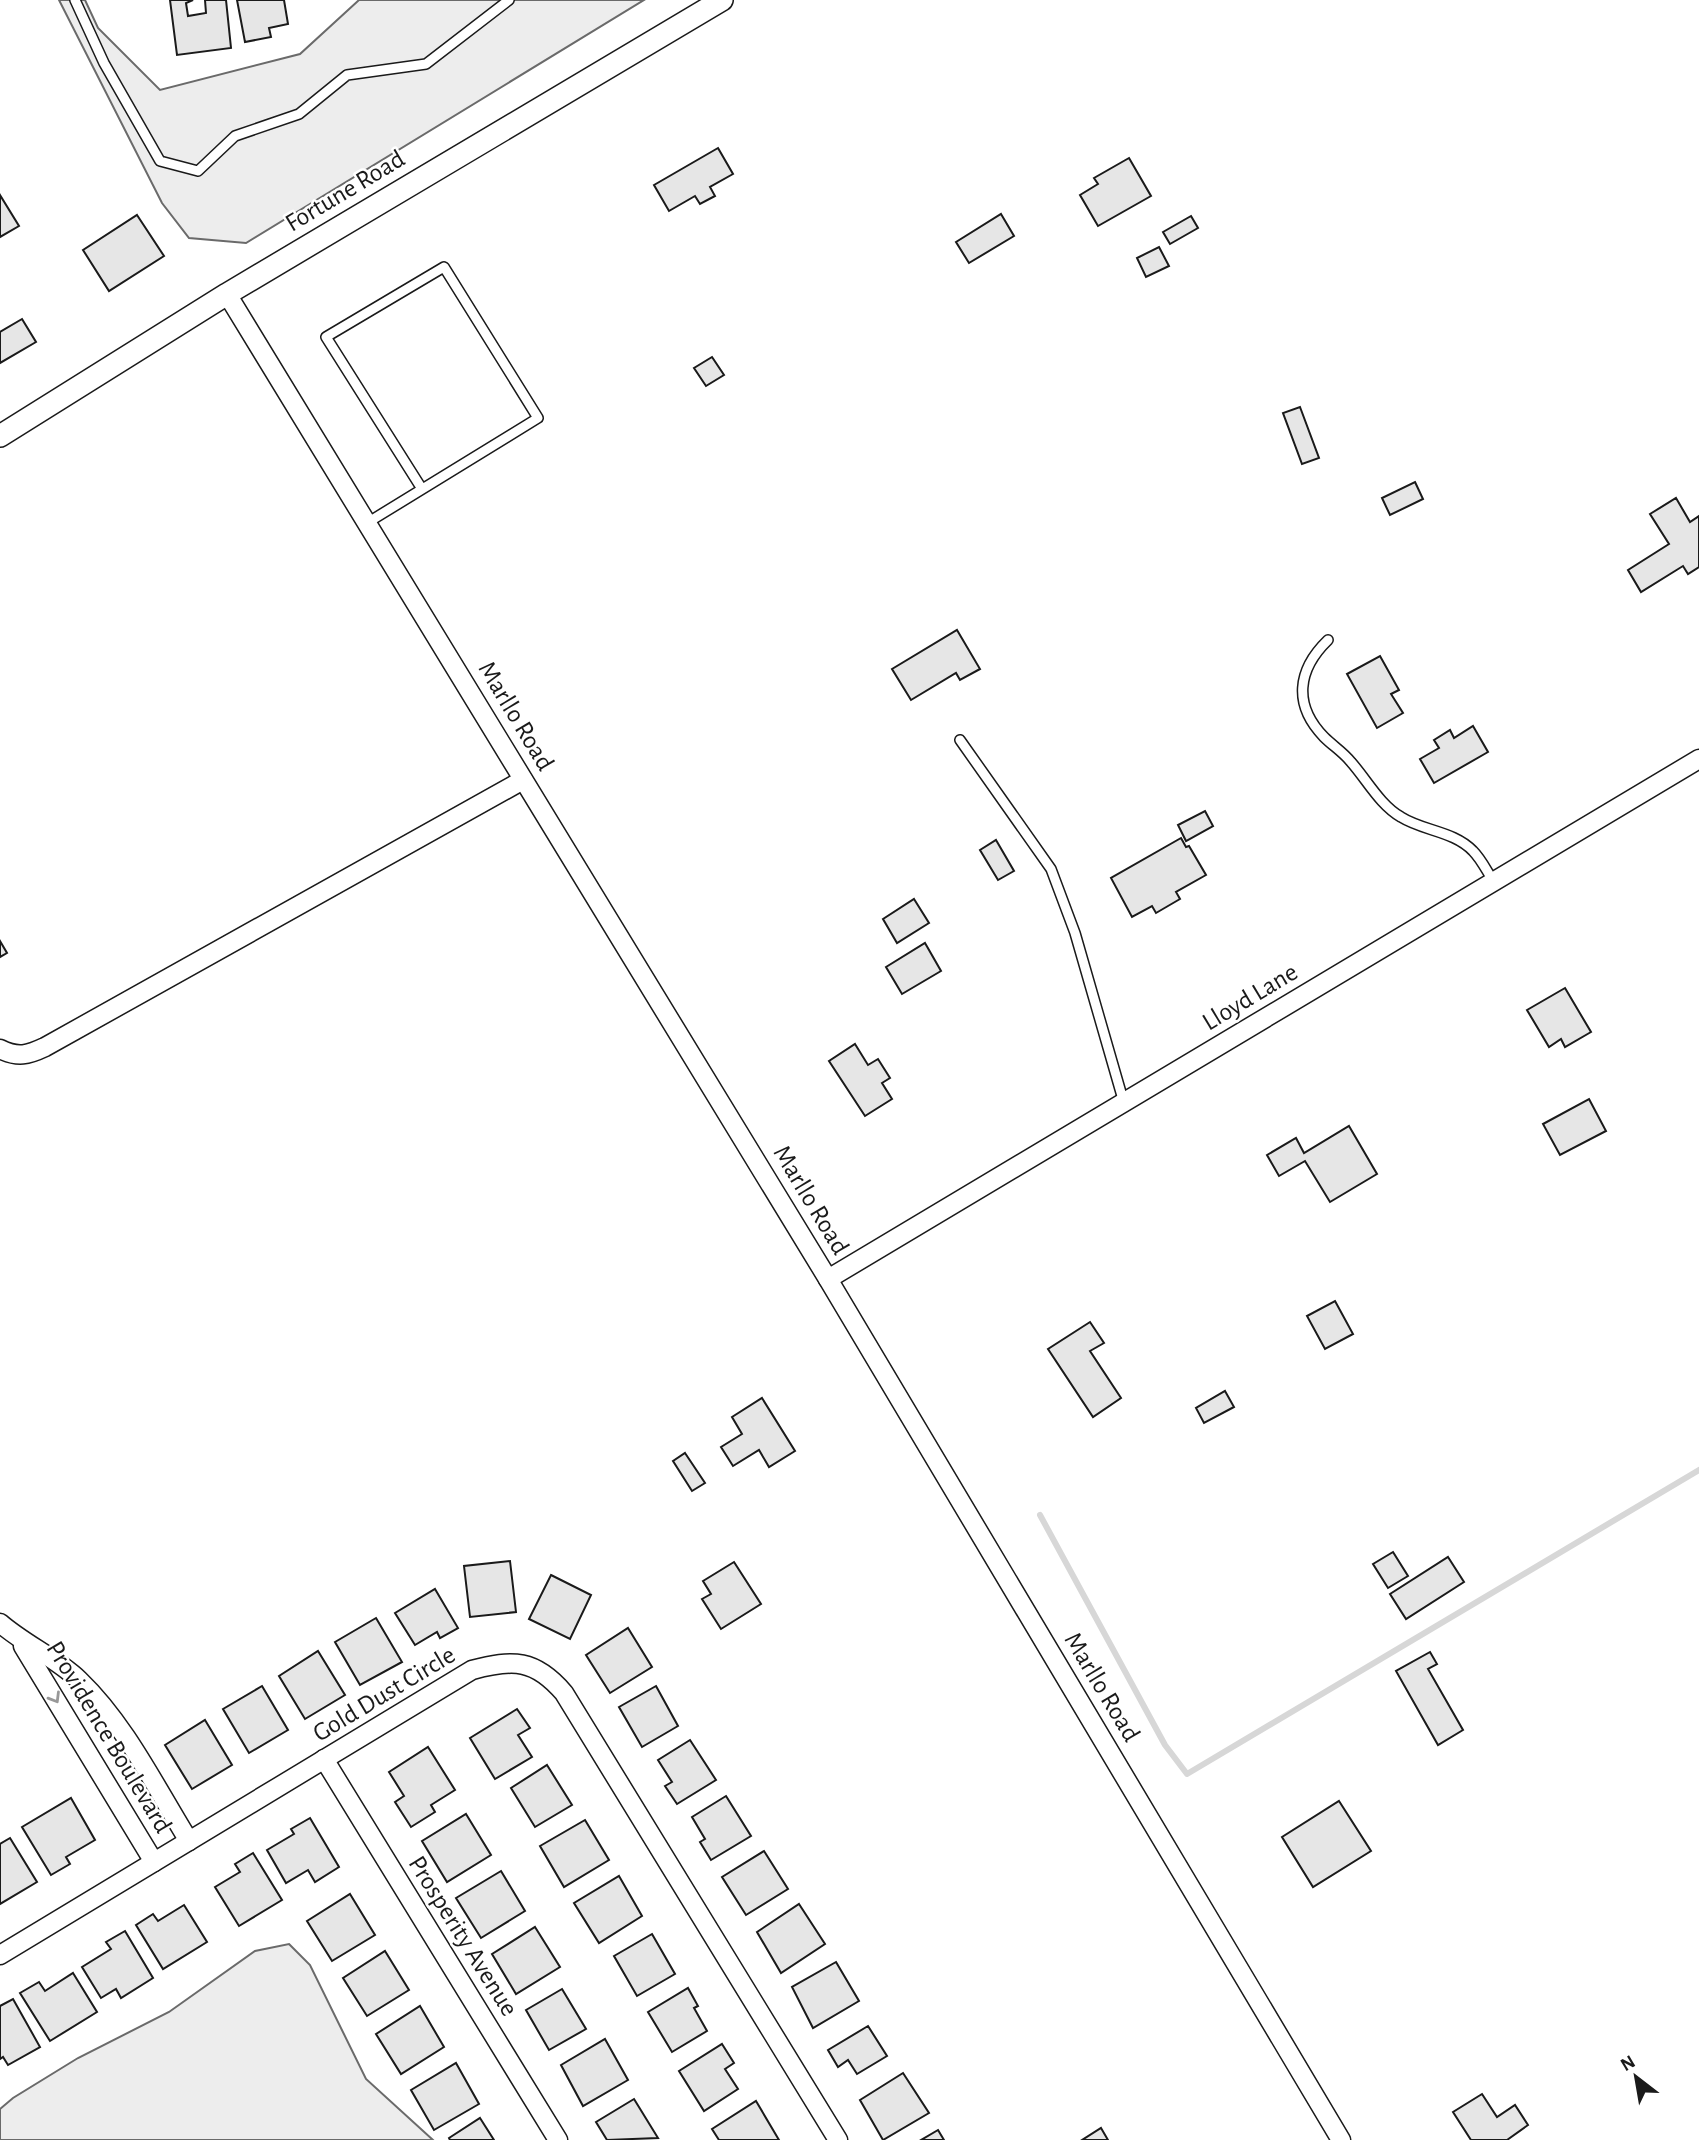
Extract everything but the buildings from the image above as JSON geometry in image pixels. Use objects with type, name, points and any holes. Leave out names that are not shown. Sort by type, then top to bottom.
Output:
[{"type":"street","name":"Fortune Road","points":[[0,436],[227,293],[722,0]]},
{"type":"street","name":"Marllo Road","points":[[227,293],[828,1279],[1341,2140]]},
{"type":"street","name":"Lloyd Lane","points":[[828,1279],[1699,760]]},
{"type":"street","points":[[0,1049],[13,1056],[27,1055],[46,1047],[523,779]]},
{"type":"street","name":"Providence Boulevard","points":[[0,1623],[19,1640],[78,1679],[86,1688],[128,1743],[189,1841]]},
{"type":"street","name":"Providence Boulevard","points":[[19,1640],[154,1862]]},
{"type":"street","name":"Gold Dust Circle","points":[[0,1955],[472,1670],[515,1662],[532,1666],[551,1677],[564,1693],[838,2140]]},
{"type":"street","name":"Prosperity Avenue","points":[[324,1759],[558,2140]]},
{"type":"lane","points":[[75,0],[104,63],[160,161],[198,171],[235,136],[299,114],[347,75],[426,64],[509,0]]},
{"type":"lane","points":[[367,523],[538,418],[444,267],[326,337],[422,489]]},
{"type":"lane","points":[[1328,640],[1316,652],[1302,677],[1301,696],[1313,724],[1345,754],[1391,810],[1416,825],[1462,842],[1479,858],[1494,882]]},
{"type":"lane","points":[[960,740],[1051,869],[1075,933],[1125,1103]]},
{"type":"shaded area","points":[[59,0],[85,0],[98,28],[160,90],[300,54],[359,0],[644,0],[246,243],[189,238],[162,203]]},
{"type":"shaded area","points":[[289,1944],[310,1965],[366,2079],[433,2140],[0,2140],[0,2109],[13,2098],[78,2058],[169,2012],[255,1951]]},
{"type":"waterway","points":[[1040,1515],[1165,1745],[1187,1774],[1699,1470]]}]
